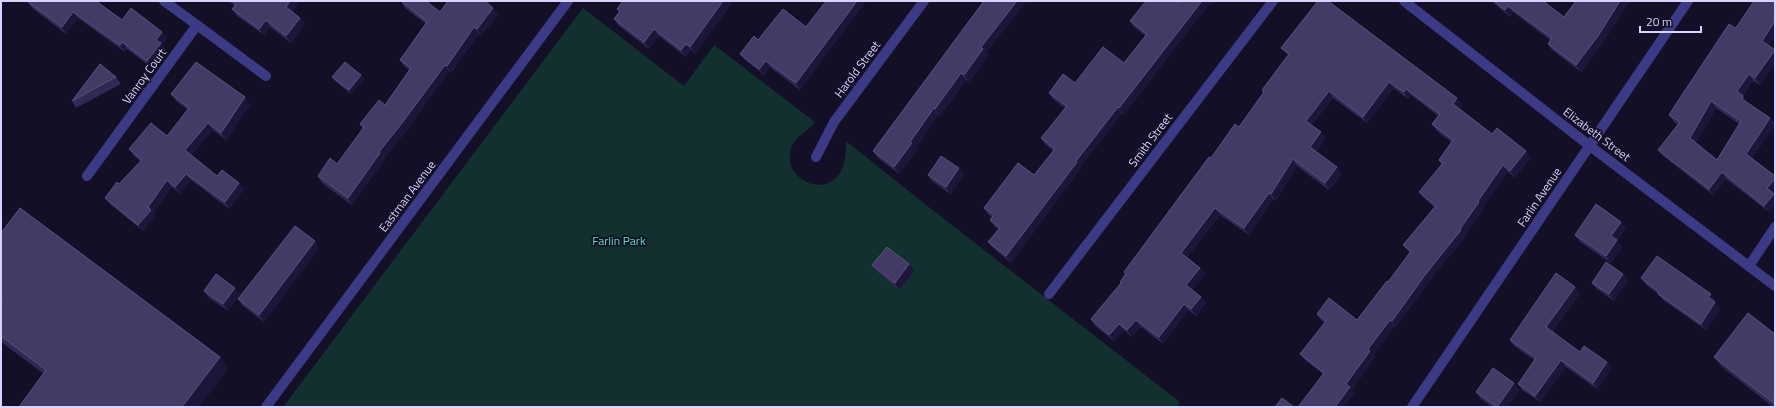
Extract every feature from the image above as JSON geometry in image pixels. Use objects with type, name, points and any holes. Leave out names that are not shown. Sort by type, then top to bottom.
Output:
[{"type":"street","points":[[164,1],[266,76]]},
{"type":"street","name":"Eastman Avenue","points":[[266,407],[568,1]]},
{"type":"street","name":"Harold Street","points":[[816,157],[834,122],[924,1]]},
{"type":"street","name":"Smith Street","points":[[1048,294],[1273,1]]},
{"type":"street","name":"Elizabeth Street","points":[[1404,1],[1590,146],[1775,286]]},
{"type":"street","name":"Farlin Avenue","points":[[1412,407],[1688,1]]},
{"type":"street","name":"Vanroy Court","points":[[87,176],[197,26]]},
{"type":"street","points":[[1749,266],[1775,227]]},
{"type":"green space","name":"Farlin Park","points":[[583,8],[684,86],[714,45],[815,122],[793,144],[790,158],[793,170],[802,179],[813,184],[825,184],[836,178],[844,164],[846,141],[1180,402],[1177,407],[283,407]]},
{"type":"building","points":[[28,1],[96,1],[122,20],[131,8],[162,32],[156,40],[161,43],[147,61],[122,42],[120,45],[73,12],[62,27]]},
{"type":"building","points":[[232,1],[290,1],[286,7],[300,18],[286,36],[266,20],[259,29],[232,9],[236,4]]},
{"type":"building","points":[[401,1],[426,1],[440,12],[448,1],[485,1],[493,8],[477,29],[474,27],[447,66],[445,65],[379,152],[380,153],[348,198],[318,176],[330,158],[337,164],[364,127],[360,124],[379,100],[385,105],[411,68],[400,60],[427,22]]},
{"type":"building","points":[[623,1],[723,1],[690,47],[686,44],[681,50],[654,29],[644,42],[614,19],[620,11],[617,9]]},
{"type":"building","points":[[826,1],[857,1],[796,83],[766,61],[759,69],[740,54],[754,36],[758,40],[783,9],[806,27]]},
{"type":"building","points":[[984,1],[1017,1],[981,47],[983,49],[964,75],[961,73],[935,109],[934,108],[910,142],[912,143],[894,167],[873,151]]},
{"type":"building","points":[[1146,1],[1175,1],[1178,3],[1180,1],[1202,1],[1076,161],[1077,162],[1006,256],[988,242],[1000,228],[990,220],[994,215],[984,208],[1018,163],[1034,175],[1055,149],[1041,138],[1067,106],[1049,93],[1063,74],[1075,83],[1103,47],[1124,63],[1147,34],[1130,21]]},
{"type":"building","points":[[1318,1],[1328,1],[1457,98],[1453,104],[1492,134],[1497,128],[1526,151],[1510,171],[1503,165],[1478,201],[1479,202],[1460,229],[1461,230],[1425,275],[1392,321],[1390,320],[1368,349],[1370,351],[1346,384],[1350,387],[1335,407],[1298,407],[1324,373],[1300,354],[1326,321],[1317,314],[1329,298],[1357,320],[1411,251],[1403,245],[1436,206],[1419,192],[1443,163],[1439,160],[1453,140],[1432,124],[1440,114],[1406,89],[1404,92],[1389,82],[1363,117],[1329,91],[1306,121],[1321,132],[1310,147],[1337,167],[1325,183],[1293,159],[1271,194],[1269,193],[1244,228],[1215,208],[1181,253],[1200,268],[1186,285],[1201,297],[1191,309],[1184,304],[1159,337],[1136,320],[1127,330],[1119,324],[1109,335],[1091,319],[1121,283],[1120,282],[1126,274],[1124,272],[1209,157],[1211,158],[1235,124],[1239,127],[1264,92],[1262,90],[1289,54],[1281,48]]},
{"type":"building","points":[[1494,1],[1543,1],[1564,17],[1576,1],[1620,1],[1598,36],[1576,65],[1548,44],[1552,38],[1508,6],[1505,10]]},
{"type":"building","points":[[1754,1],[1775,1],[1775,21],[1762,41],[1775,50],[1755,78],[1749,74],[1737,91],[1743,96],[1742,99],[1770,118],[1746,154],[1775,176],[1775,179],[1767,188],[1774,194],[1764,206],[1722,172],[1709,189],[1658,150],[1680,122],[1669,115],[1676,104],[1729,24],[1735,28]],"holes":[[[1711,101],[1741,121],[1717,160],[1690,138]]]},
{"type":"building","points":[[196,62],[245,97],[221,133],[208,123],[185,150],[217,176],[222,170],[239,183],[225,202],[186,174],[175,187],[167,180],[148,207],[151,210],[138,225],[105,198],[117,182],[119,184],[142,160],[129,149],[151,123],[167,136],[189,108],[171,94]]},
{"type":"building","points":[[345,62],[361,75],[349,90],[332,77]]},
{"type":"building","points":[[100,64],[116,77],[72,101]]},
{"type":"building","points":[[941,156],[959,168],[946,187],[928,175]]},
{"type":"building","points":[[1596,204],[1621,222],[1611,236],[1617,240],[1606,256],[1575,235]]},
{"type":"building","points":[[20,208],[220,357],[182,407],[19,407],[46,370],[1,336],[1,233]]},
{"type":"building","points":[[295,226],[315,241],[259,315],[238,299]]},
{"type":"building","points":[[887,247],[909,264],[895,283],[872,265]]},
{"type":"building","points":[[1657,256],[1711,294],[1708,297],[1715,302],[1701,324],[1658,294],[1659,292],[1641,278]]},
{"type":"building","points":[[1606,262],[1623,274],[1609,294],[1592,283]]},
{"type":"building","points":[[1556,273],[1575,287],[1546,327],[1580,352],[1584,346],[1607,362],[1593,383],[1561,360],[1535,396],[1518,384],[1536,358],[1510,340]]},
{"type":"building","points":[[216,274],[235,288],[223,304],[204,291]]},
{"type":"building","points":[[1748,313],[1775,334],[1775,404],[1714,357]]},
{"type":"building","points":[[1493,368],[1514,383],[1497,407],[1476,392]]},
{"type":"building","points":[[1282,398],[1294,407],[1275,407]]}]
